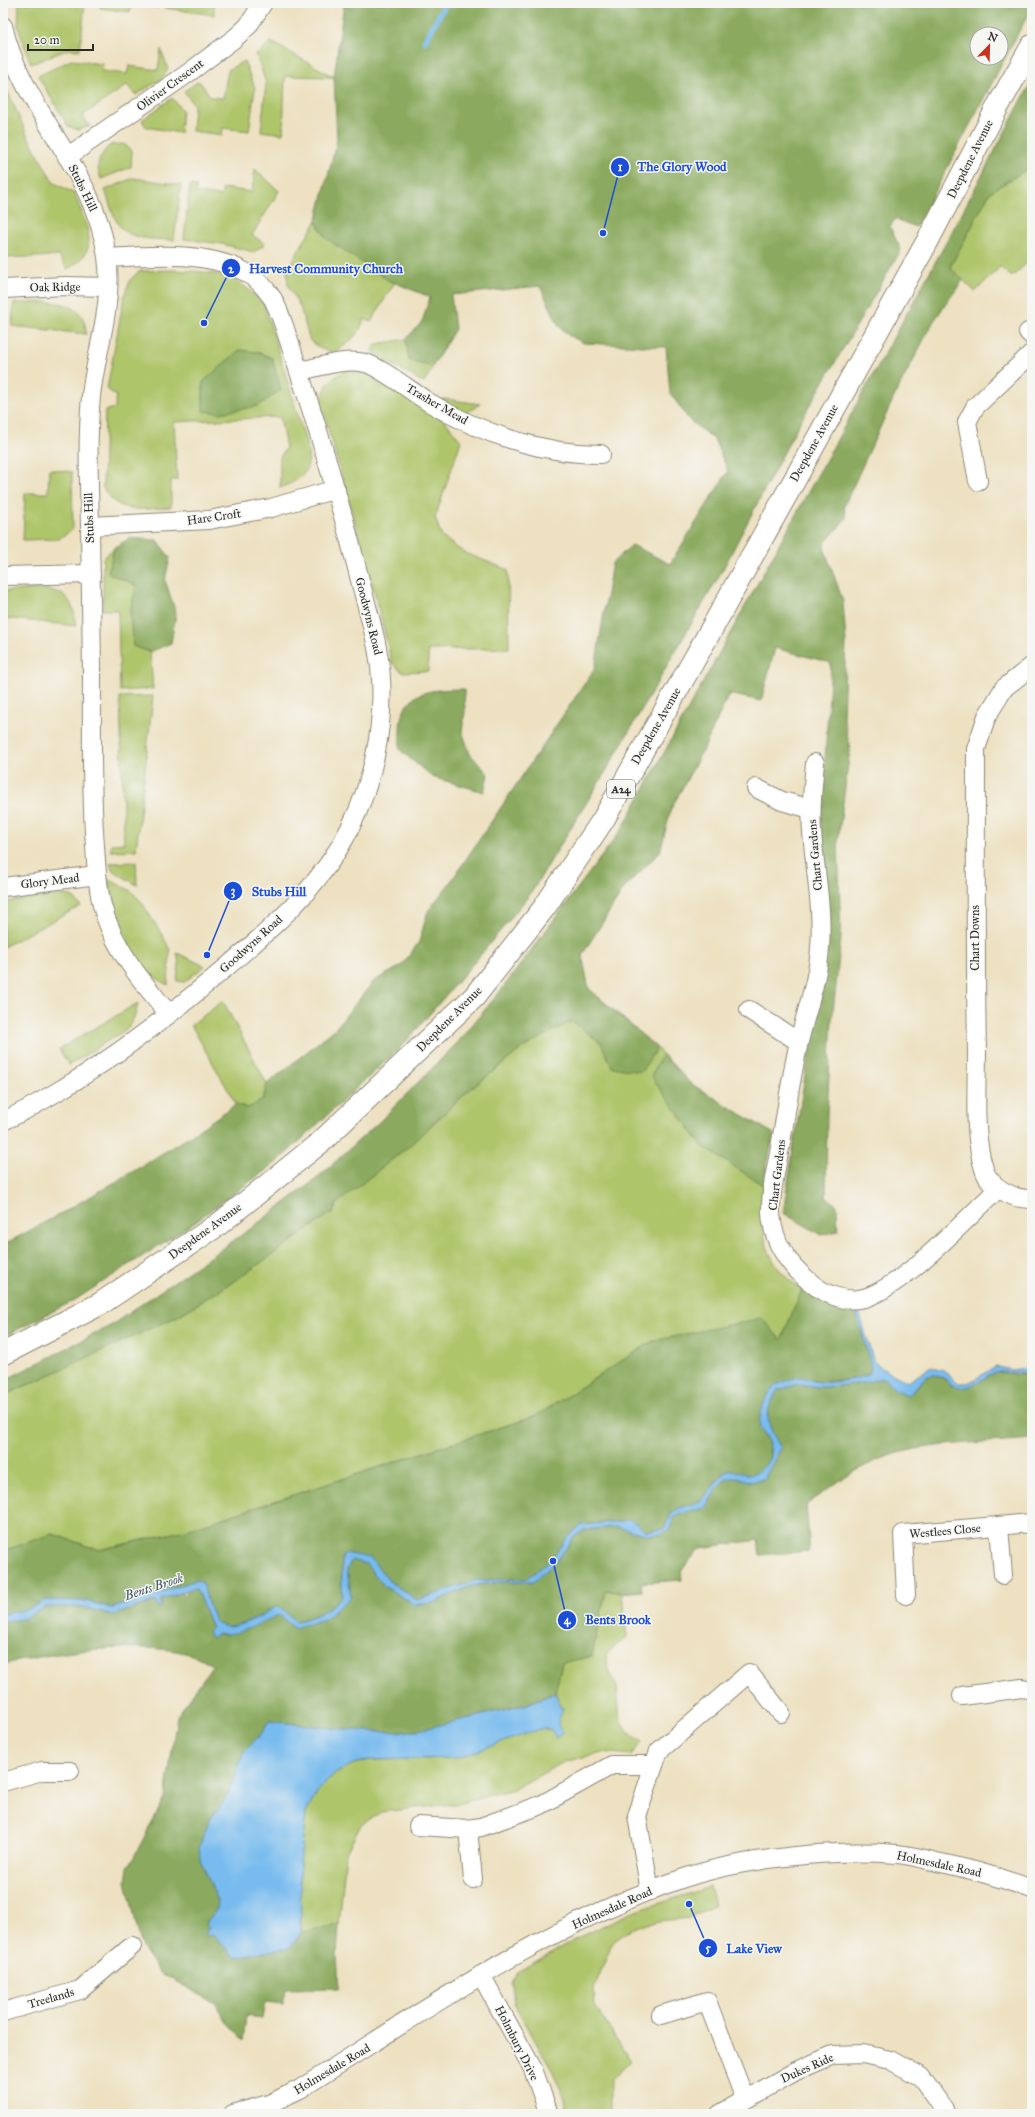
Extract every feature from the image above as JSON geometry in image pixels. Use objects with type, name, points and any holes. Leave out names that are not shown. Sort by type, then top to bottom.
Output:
[{"type":"highway","name":"Deepdene Avenue","points":[[3,1354],[100,1304],[219,1224],[322,1141],[474,997],[544,908],[603,820],[927,242],[998,106],[1032,46]]},
{"type":"street","name":"Olivier Crescent","points":[[67,156],[187,74],[235,38],[248,26],[263,3]]},
{"type":"street","name":"Stubs Hill","points":[[3,26],[7,44],[31,97],[67,156],[86,191],[98,220],[108,258],[108,287],[100,347],[91,396],[88,475],[91,574],[93,802],[97,875],[102,905],[113,935],[146,986],[169,1014]]},
{"type":"street","name":"Goodwyns Road","points":[[3,1121],[69,1085],[115,1055],[169,1014],[260,938],[299,901],[334,856],[351,827],[368,784],[380,730],[381,699],[379,654],[336,489],[299,371],[273,300],[255,278],[235,267],[182,256],[108,258]]},
{"type":"street","name":"Oak Ridge","points":[[3,289],[65,286],[108,287]]},
{"type":"street","points":[[978,481],[967,422],[975,407],[1032,354]]},
{"type":"street","name":"Trasher Mead","points":[[299,371],[349,361],[367,363],[430,403],[463,421],[522,443],[579,454],[601,454]]},
{"type":"street","name":"Hare Croft","points":[[90,526],[209,520],[271,508],[336,489]]},
{"type":"street","points":[[3,576],[91,574]]},
{"type":"street","name":"Chart Downs","points":[[998,1189],[984,1170],[978,1137],[975,957],[976,749],[987,716],[1004,688],[1032,666]]},
{"type":"street","name":"Chart Gardens","points":[[815,763],[811,809],[818,881],[820,948],[813,994],[799,1042],[775,1172],[771,1214],[780,1246],[787,1260],[796,1271],[814,1286],[829,1295],[845,1298],[862,1298],[884,1289],[917,1264],[998,1189]]},
{"type":"street","points":[[756,788],[782,801],[811,809]]},
{"type":"street","name":"Glory Mead","points":[[3,887],[97,875]]},
{"type":"street","points":[[749,1010],[799,1042]]},
{"type":"street","points":[[998,1189],[1026,1200],[1032,1199]]},
{"type":"street","name":"Westlees Close","points":[[906,1595],[903,1534],[1032,1523]]},
{"type":"street","points":[[999,1527],[1003,1575]]},
{"type":"street","points":[[650,1891],[637,1816],[659,1751],[749,1673],[781,1713]]},
{"type":"street","points":[[962,1696],[1022,1688],[1032,1690]]},
{"type":"street","points":[[418,1826],[468,1829],[481,1827],[541,1805],[612,1765],[654,1765]]},
{"type":"street","points":[[3,1782],[42,1771],[70,1772]]},
{"type":"street","points":[[468,1829],[472,1879]]},
{"type":"street","name":"Holmesdale Road","points":[[233,2114],[269,2104],[300,2089],[481,1975],[578,1921],[685,1877],[728,1866],[787,1857],[847,1853],[899,1854],[1001,1877],[1032,1889]]},
{"type":"street","name":"Treelands","points":[[3,2012],[80,1990],[132,1946]]},
{"type":"street","name":"Holmbury Drive","points":[[481,1975],[533,2069],[549,2114]]},
{"type":"street","points":[[661,2015],[707,2001],[744,2100]]},
{"type":"street","name":"Dukes Ride","points":[[720,2114],[796,2071],[833,2055],[864,2054],[890,2060],[921,2077],[944,2109],[945,2114]]},
{"type":"green space","points":[[19,3],[85,3],[80,50],[69,49],[31,64],[18,27]]},
{"type":"green space","points":[[99,3],[159,3],[158,8],[131,4],[130,12],[100,8]]},
{"type":"green space","points":[[164,3],[216,3],[214,4],[214,15],[164,8]]},
{"type":"green space","points":[[344,3],[1032,3],[1032,7],[1009,51],[1009,26],[969,26],[969,66],[1001,66],[916,227],[895,219],[890,227],[901,250],[796,429],[722,571],[606,771],[531,893],[483,952],[404,1044],[277,1162],[189,1226],[75,1300],[3,1337],[3,1245],[151,1161],[236,1104],[248,1108],[263,1100],[267,1084],[335,1029],[374,981],[401,966],[419,942],[428,911],[452,880],[595,668],[612,563],[632,545],[670,564],[728,471],[714,439],[690,421],[670,393],[666,347],[584,343],[568,335],[559,326],[540,286],[451,295],[455,329],[433,366],[409,360],[406,339],[422,322],[430,297],[388,280],[327,239],[316,222],[337,140],[334,77]]},
{"type":"green space","points":[[271,42],[334,77],[285,76],[283,134],[261,131],[266,83],[256,55]]},
{"type":"green space","points":[[161,49],[168,69],[163,78],[136,95],[127,85],[82,116],[90,126],[78,130],[68,126],[38,76],[71,60],[103,64],[102,71],[127,74],[129,66],[158,70]]},
{"type":"green space","points":[[244,61],[255,88],[249,131],[223,128],[222,135],[192,131],[194,105],[184,91],[199,81],[211,97],[223,98],[228,70]]},
{"type":"green space","points":[[3,81],[27,135],[53,182],[75,194],[87,226],[89,236],[85,254],[78,262],[67,269],[59,256],[3,258]]},
{"type":"green space","points":[[1032,81],[1032,166],[990,192],[950,267],[963,280],[933,322],[896,393],[844,506],[846,518],[825,543],[824,548],[843,601],[846,642],[843,715],[850,749],[838,841],[841,938],[832,1021],[827,1113],[826,1197],[837,1205],[838,1231],[822,1235],[783,1213],[827,938],[826,878],[821,825],[831,663],[775,648],[761,701],[729,694],[706,744],[671,809],[660,852],[625,887],[582,955],[589,989],[657,1048],[641,1072],[612,1067],[601,1043],[572,1021],[524,1047],[467,1092],[410,1145],[336,1204],[334,1211],[239,1278],[178,1316],[3,1396],[3,1381],[110,1326],[253,1227],[315,1180],[379,1122],[458,1042],[502,989],[622,829],[948,239]]},
{"type":"green space","points":[[172,98],[182,110],[180,133],[146,127],[142,120]]},
{"type":"green space","points":[[124,144],[132,151],[131,167],[101,179],[98,165],[103,153],[110,145]]},
{"type":"green space","points":[[1032,166],[1032,258],[1012,277],[1000,267],[975,292],[950,267],[990,192]]},
{"type":"green space","points":[[255,169],[279,191],[252,235],[265,244],[254,252],[222,244],[184,239],[190,185],[196,186],[196,193],[221,196],[223,188],[252,192]]},
{"type":"green space","points":[[133,178],[181,185],[174,240],[137,237],[124,230],[119,225],[105,190]]},
{"type":"green space","points":[[316,222],[327,239],[395,282],[371,322],[364,319],[359,332],[340,350],[333,352],[321,349],[310,341],[300,307],[288,285],[287,269]]},
{"type":"green space","points":[[174,270],[213,273],[224,276],[243,285],[264,304],[308,449],[309,457],[306,470],[294,481],[280,488],[280,457],[286,448],[280,417],[174,422],[177,480],[171,480],[171,507],[132,509],[124,507],[109,497],[103,488],[105,411],[115,408],[116,396],[107,389],[124,297],[130,280],[140,271]]},
{"type":"green space","points":[[49,302],[71,307],[79,312],[84,321],[86,334],[12,326],[14,303]]},
{"type":"green space","points":[[406,339],[409,359],[433,366],[424,383],[378,356],[372,349],[377,344]]},
{"type":"green space","points":[[239,350],[258,352],[272,358],[281,390],[258,406],[221,413],[203,411],[203,382]]},
{"type":"green space","points":[[347,369],[363,371],[384,382],[445,421],[461,441],[435,518],[442,537],[463,552],[508,570],[509,648],[428,650],[428,671],[402,672],[392,663],[374,590],[321,403],[329,383],[336,376]]},
{"type":"green space","points":[[445,399],[480,404],[465,414],[439,400]]},
{"type":"green space","points":[[49,469],[72,472],[73,529],[59,539],[23,540],[25,493],[48,493]]},
{"type":"green space","points":[[130,538],[157,540],[170,558],[165,580],[176,613],[171,643],[150,652],[133,646],[130,613],[136,585],[108,573],[114,548]]},
{"type":"green space","points":[[114,548],[108,573],[137,585],[130,613],[133,646],[150,652],[153,689],[120,691],[118,610],[103,610],[103,558]]},
{"type":"green space","points":[[52,590],[59,593],[68,600],[73,611],[76,626],[3,618],[3,591]]},
{"type":"green space","points":[[464,689],[465,712],[462,731],[470,754],[488,774],[484,792],[432,777],[400,750],[401,719],[406,706],[412,699],[427,692],[436,690]]},
{"type":"green space","points":[[153,696],[136,850],[111,851],[111,844],[124,843],[120,697]]},
{"type":"green space","points":[[136,862],[137,885],[112,870],[110,863]]},
{"type":"green space","points":[[108,879],[131,891],[141,901],[164,938],[170,950],[168,985],[155,978],[144,967],[127,940],[115,908]]},
{"type":"green space","points":[[60,895],[72,896],[81,906],[3,947],[3,902]]},
{"type":"green space","points":[[177,953],[205,966],[184,982],[177,981],[179,964]]},
{"type":"green space","points":[[589,989],[657,1048],[691,1084],[774,1134],[766,1168],[762,1203],[762,1221],[765,1238],[770,1254],[779,1269],[802,1290],[781,1340],[653,1341],[536,1416],[186,1530],[99,1550],[52,1534],[3,1551],[3,1396],[178,1316],[239,1278],[334,1211],[336,1204],[410,1145],[467,1092],[524,1046],[572,1021]]},
{"type":"green space","points":[[223,1001],[267,1084],[263,1100],[248,1108],[236,1104],[191,1025]]},
{"type":"green space","points":[[138,1003],[134,1018],[124,1031],[69,1065],[59,1049]]},
{"type":"green space","points":[[662,1055],[691,1084],[774,1134],[766,1168],[764,1186],[702,1146],[651,1076]]},
{"type":"green space","points":[[802,1290],[832,1304],[854,1304],[871,1366],[870,1373],[862,1378],[820,1382],[800,1377],[775,1386],[761,1429],[768,1442],[770,1455],[765,1467],[759,1472],[751,1475],[745,1475],[735,1471],[725,1472],[718,1478],[707,1496],[700,1503],[678,1508],[672,1513],[664,1529],[646,1531],[631,1520],[581,1525],[567,1538],[551,1559],[526,1579],[477,1580],[417,1600],[389,1581],[371,1558],[342,1560],[342,1596],[321,1613],[309,1618],[295,1621],[278,1606],[243,1624],[225,1627],[218,1623],[213,1616],[208,1604],[203,1583],[196,1580],[112,1608],[87,1601],[45,1600],[29,1609],[3,1614],[3,1551],[52,1534],[99,1550],[186,1530],[536,1416],[653,1341],[762,1318],[781,1340]]},
{"type":"green space","points":[[996,1372],[1023,1375],[1032,1372],[1032,1439],[934,1446],[889,1456],[851,1474],[806,1505],[810,1551],[760,1555],[758,1540],[700,1548],[681,1571],[682,1580],[641,1583],[642,1591],[622,1593],[606,1590],[592,1656],[562,1663],[555,1693],[524,1705],[414,1731],[379,1732],[269,1721],[262,1733],[244,1751],[226,1799],[210,1819],[200,1859],[218,1901],[217,1909],[206,1923],[209,1928],[206,1936],[214,1935],[235,1957],[288,1948],[294,1943],[301,1932],[339,1925],[337,1954],[339,1988],[286,1989],[283,2004],[265,2002],[262,2018],[246,2016],[243,2041],[227,2023],[217,2004],[159,1972],[142,1948],[126,1881],[128,1868],[165,1798],[177,1716],[213,1665],[193,1655],[168,1650],[140,1648],[110,1648],[80,1651],[3,1664],[3,1621],[23,1619],[46,1607],[83,1607],[113,1615],[157,1601],[161,1607],[161,1600],[183,1592],[184,1596],[187,1596],[186,1590],[193,1588],[197,1590],[212,1628],[208,1632],[225,1635],[279,1614],[294,1628],[351,1597],[347,1569],[352,1560],[366,1564],[385,1587],[415,1605],[432,1603],[471,1586],[500,1582],[533,1582],[556,1562],[574,1537],[584,1530],[617,1527],[648,1535],[669,1530],[675,1516],[705,1508],[718,1487],[726,1479],[736,1477],[751,1482],[764,1479],[781,1448],[772,1432],[768,1419],[770,1406],[778,1390],[799,1384],[827,1387],[864,1383],[881,1378],[886,1379],[894,1389],[913,1392],[927,1377],[931,1376],[936,1375],[941,1377],[952,1386],[974,1384]]},
{"type":"green space","points":[[606,1590],[622,1593],[627,1637],[606,1654],[608,1670],[617,1687],[620,1720],[628,1732],[642,1742],[631,1755],[603,1752],[564,1762],[514,1789],[461,1803],[381,1812],[361,1825],[346,1853],[339,1925],[301,1932],[300,1863],[306,1813],[318,1791],[334,1774],[353,1764],[370,1760],[457,1758],[539,1729],[550,1729],[557,1738],[557,1721],[563,1709],[555,1693],[562,1663],[592,1656]]},
{"type":"green space","points":[[710,1887],[715,1905],[689,1918],[659,1921],[632,1928],[612,1943],[594,1989],[595,2005],[630,2062],[610,2081],[610,2114],[567,2114],[565,2099],[553,2072],[514,2004],[512,1983],[517,1972],[577,1938],[630,1913]]},
{"type":"water","points":[[854,1304],[859,1305],[859,1311],[873,1359],[881,1368],[908,1382],[931,1367],[944,1370],[957,1383],[968,1383],[996,1367],[1013,1370],[1032,1367],[1032,1372],[999,1372],[970,1386],[961,1388],[953,1386],[938,1375],[934,1375],[926,1377],[908,1395],[894,1389],[886,1379],[881,1378],[864,1383],[827,1387],[799,1384],[778,1390],[770,1406],[768,1419],[772,1432],[781,1448],[764,1479],[751,1482],[736,1477],[726,1479],[718,1487],[705,1508],[675,1516],[669,1530],[661,1534],[648,1535],[617,1527],[584,1530],[574,1537],[556,1562],[533,1582],[500,1582],[471,1586],[432,1603],[415,1605],[385,1587],[366,1564],[352,1560],[347,1569],[351,1597],[325,1619],[294,1628],[279,1615],[240,1631],[225,1634],[218,1633],[212,1638],[208,1632],[212,1628],[197,1590],[193,1588],[161,1600],[161,1607],[159,1608],[156,1601],[113,1615],[83,1607],[46,1607],[23,1619],[3,1621],[3,1614],[29,1609],[45,1600],[87,1601],[112,1608],[196,1580],[203,1583],[208,1604],[213,1616],[218,1623],[225,1627],[243,1624],[278,1606],[296,1621],[321,1613],[342,1596],[342,1560],[343,1555],[346,1553],[371,1558],[389,1581],[417,1600],[477,1580],[526,1579],[551,1559],[567,1538],[581,1525],[631,1520],[646,1531],[664,1529],[672,1512],[682,1507],[700,1502],[725,1472],[732,1470],[750,1475],[765,1466],[770,1458],[770,1447],[767,1438],[760,1427],[760,1417],[765,1401],[775,1386],[798,1377],[819,1382],[831,1382],[852,1379],[870,1373],[871,1366]]},
{"type":"water","points":[[555,1693],[563,1710],[558,1724],[563,1733],[557,1738],[550,1729],[540,1729],[457,1758],[370,1760],[353,1764],[334,1774],[318,1791],[306,1813],[300,1863],[301,1932],[294,1943],[288,1948],[235,1957],[214,1935],[206,1936],[204,1934],[209,1928],[206,1923],[217,1909],[218,1901],[200,1859],[199,1846],[210,1819],[226,1799],[244,1751],[262,1733],[269,1721],[379,1732],[414,1731],[524,1705]]},
{"type":"waterway","points":[[425,41],[446,3]]},
{"type":"place","name":"The Glory Wood","points":[[603,233]]},
{"type":"place","name":"Harvest Community Church","points":[[204,323]]},
{"type":"place","name":"Stubs Hill","points":[[207,955]]},
{"type":"place","name":"Bents Brook","points":[[553,1561]]},
{"type":"place","name":"Lake View","points":[[689,1904]]}]
